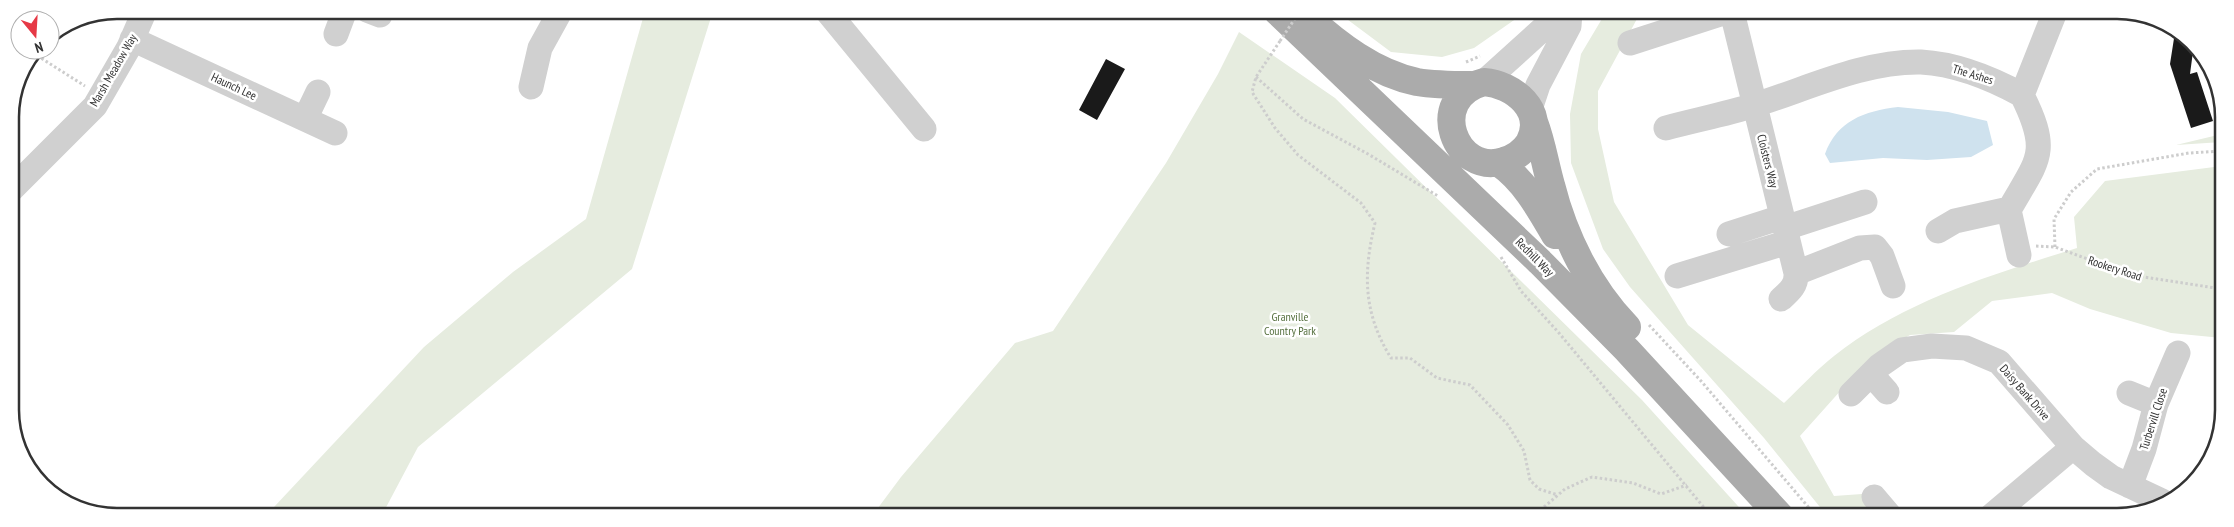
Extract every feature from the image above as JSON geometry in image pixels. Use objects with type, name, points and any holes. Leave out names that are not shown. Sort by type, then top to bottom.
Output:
[{"type":"main road","name":"Redhill Way","points":[[1285,19],[1540,262],[1627,350],[1773,508]]},
{"type":"main road","points":[[1310,19],[1358,56],[1396,76],[1417,82],[1472,77],[1511,89],[1532,115],[1542,142],[1550,185],[1569,238],[1586,271],[1604,299],[1621,321],[1717,421],[1795,508]]},
{"type":"main road","points":[[1342,73],[1375,83],[1443,142],[1462,150],[1478,160],[1499,163],[1518,155],[1532,135],[1532,115]]},
{"type":"main road","points":[[1462,150],[1452,130],[1452,112],[1456,98],[1472,77]]},
{"type":"main road","points":[[1499,163],[1513,175],[1532,198],[1590,293],[1619,330],[1627,350]]},
{"type":"street","name":"Marsh Meadow Way","points":[[19,182],[95,106],[141,19]]},
{"type":"street","points":[[336,34],[342,19]]},
{"type":"street","points":[[531,87],[540,48],[555,19]]},
{"type":"street","points":[[834,19],[924,129]]},
{"type":"street","points":[[1472,77],[1553,19]]},
{"type":"street","points":[[1532,115],[1538,85],[1569,26],[1570,19]]},
{"type":"street","points":[[1630,43],[1704,19]]},
{"type":"street","name":"Cloisters Way","points":[[1734,19],[1796,273]]},
{"type":"street","points":[[1938,231],[1955,221],[2009,209],[2029,179],[2039,156],[2038,135],[2022,95],[2052,19]]},
{"type":"street","name":"Haunch Lee","points":[[132,39],[335,133]]},
{"type":"street","name":"The Ashes","points":[[1754,105],[1862,70],[1921,62],[1958,68],[1994,80],[2022,95]]},
{"type":"street","points":[[305,119],[318,92]]},
{"type":"street","points":[[1666,128],[1754,105]]},
{"type":"street","points":[[1677,276],[1785,229],[1865,202]]},
{"type":"street","points":[[2009,209],[2029,250]]},
{"type":"street","points":[[1729,234],[1785,229]]},
{"type":"street","points":[[1781,298],[1792,290],[1796,273],[1860,248],[1875,246],[1882,256],[1893,286]]},
{"type":"street","name":"Daisy Bank Drive","points":[[1851,394],[1879,383],[1902,350],[1932,346],[1966,348],[1999,362],[2073,447],[2111,477],[2158,499]]},
{"type":"street","name":"Turbervill Close","points":[[2130,486],[2144,449],[2156,404],[2178,353]]},
{"type":"street","points":[[2129,393],[2156,404]]},
{"type":"street","points":[[2001,508],[2073,447]]},
{"type":"street","points":[[1874,497],[1883,508]]},
{"type":"path","points":[[1295,19],[1256,77],[1252,92],[1275,128],[1298,155],[1361,204],[1375,223],[1368,253],[1367,284],[1372,322],[1392,358],[1410,358],[1437,378],[1470,385],[1508,425],[1524,451],[1530,480],[1538,489],[1558,495]]},
{"type":"path","points":[[1472,77],[1487,52]]},
{"type":"path","points":[[44,60],[101,96]]},
{"type":"path","points":[[1256,77],[1304,119],[1368,154],[1442,199]]},
{"type":"path","points":[[2055,247],[2054,219],[2071,192],[2097,169],[2189,153],[2215,151]]},
{"type":"path","name":"Rookery Road","points":[[2029,250],[2055,247],[2131,275],[2215,288]]},
{"type":"path","points":[[1496,248],[1521,291],[1559,333],[1705,508]]},
{"type":"path","points":[[1647,323],[1701,381],[1809,508]]},
{"type":"path","points":[[1544,507],[1565,489],[1592,477],[1632,483],[1661,494],[1687,486]]},
{"type":"green space","points":[[643,19],[710,19],[632,269],[418,447],[386,508],[274,508],[424,347],[513,272],[586,219]]},
{"type":"green space","points":[[1347,19],[1516,19],[1474,48],[1442,57],[1391,52]]},
{"type":"green space","points":[[1602,19],[1637,19],[1598,91],[1598,129],[1614,202],[1688,325],[1784,403],[1834,356],[1889,320],[1950,291],[2077,248],[2074,217],[2105,181],[2215,167],[2215,337],[2171,333],[2090,309],[2052,293],[1992,301],[1954,332],[1910,335],[1868,360],[1800,436],[1834,496],[1862,494],[1873,508],[1821,508],[1764,438],[1630,287],[1603,249],[1571,163],[1570,114],[1581,54]]},
{"type":"green space","name":"Granville Country Park","points":[[1239,32],[1335,98],[1642,400],[1740,508],[878,508],[901,477],[1015,343],[1053,331],[1166,163],[1218,74]]},
{"type":"green space","points":[[2215,136],[2215,142],[2176,145]]},
{"type":"water","points":[[1898,107],[1948,112],[1987,121],[1993,145],[1971,157],[1927,160],[1883,158],[1830,163],[1825,154],[1830,143],[1844,126],[1874,111]]},
{"type":"building","points":[[2174,37],[2193,54],[2190,74],[2197,72],[2213,121],[2191,128],[2170,64]]},
{"type":"building","points":[[1106,59],[1125,69],[1097,120],[1079,110]]}]
